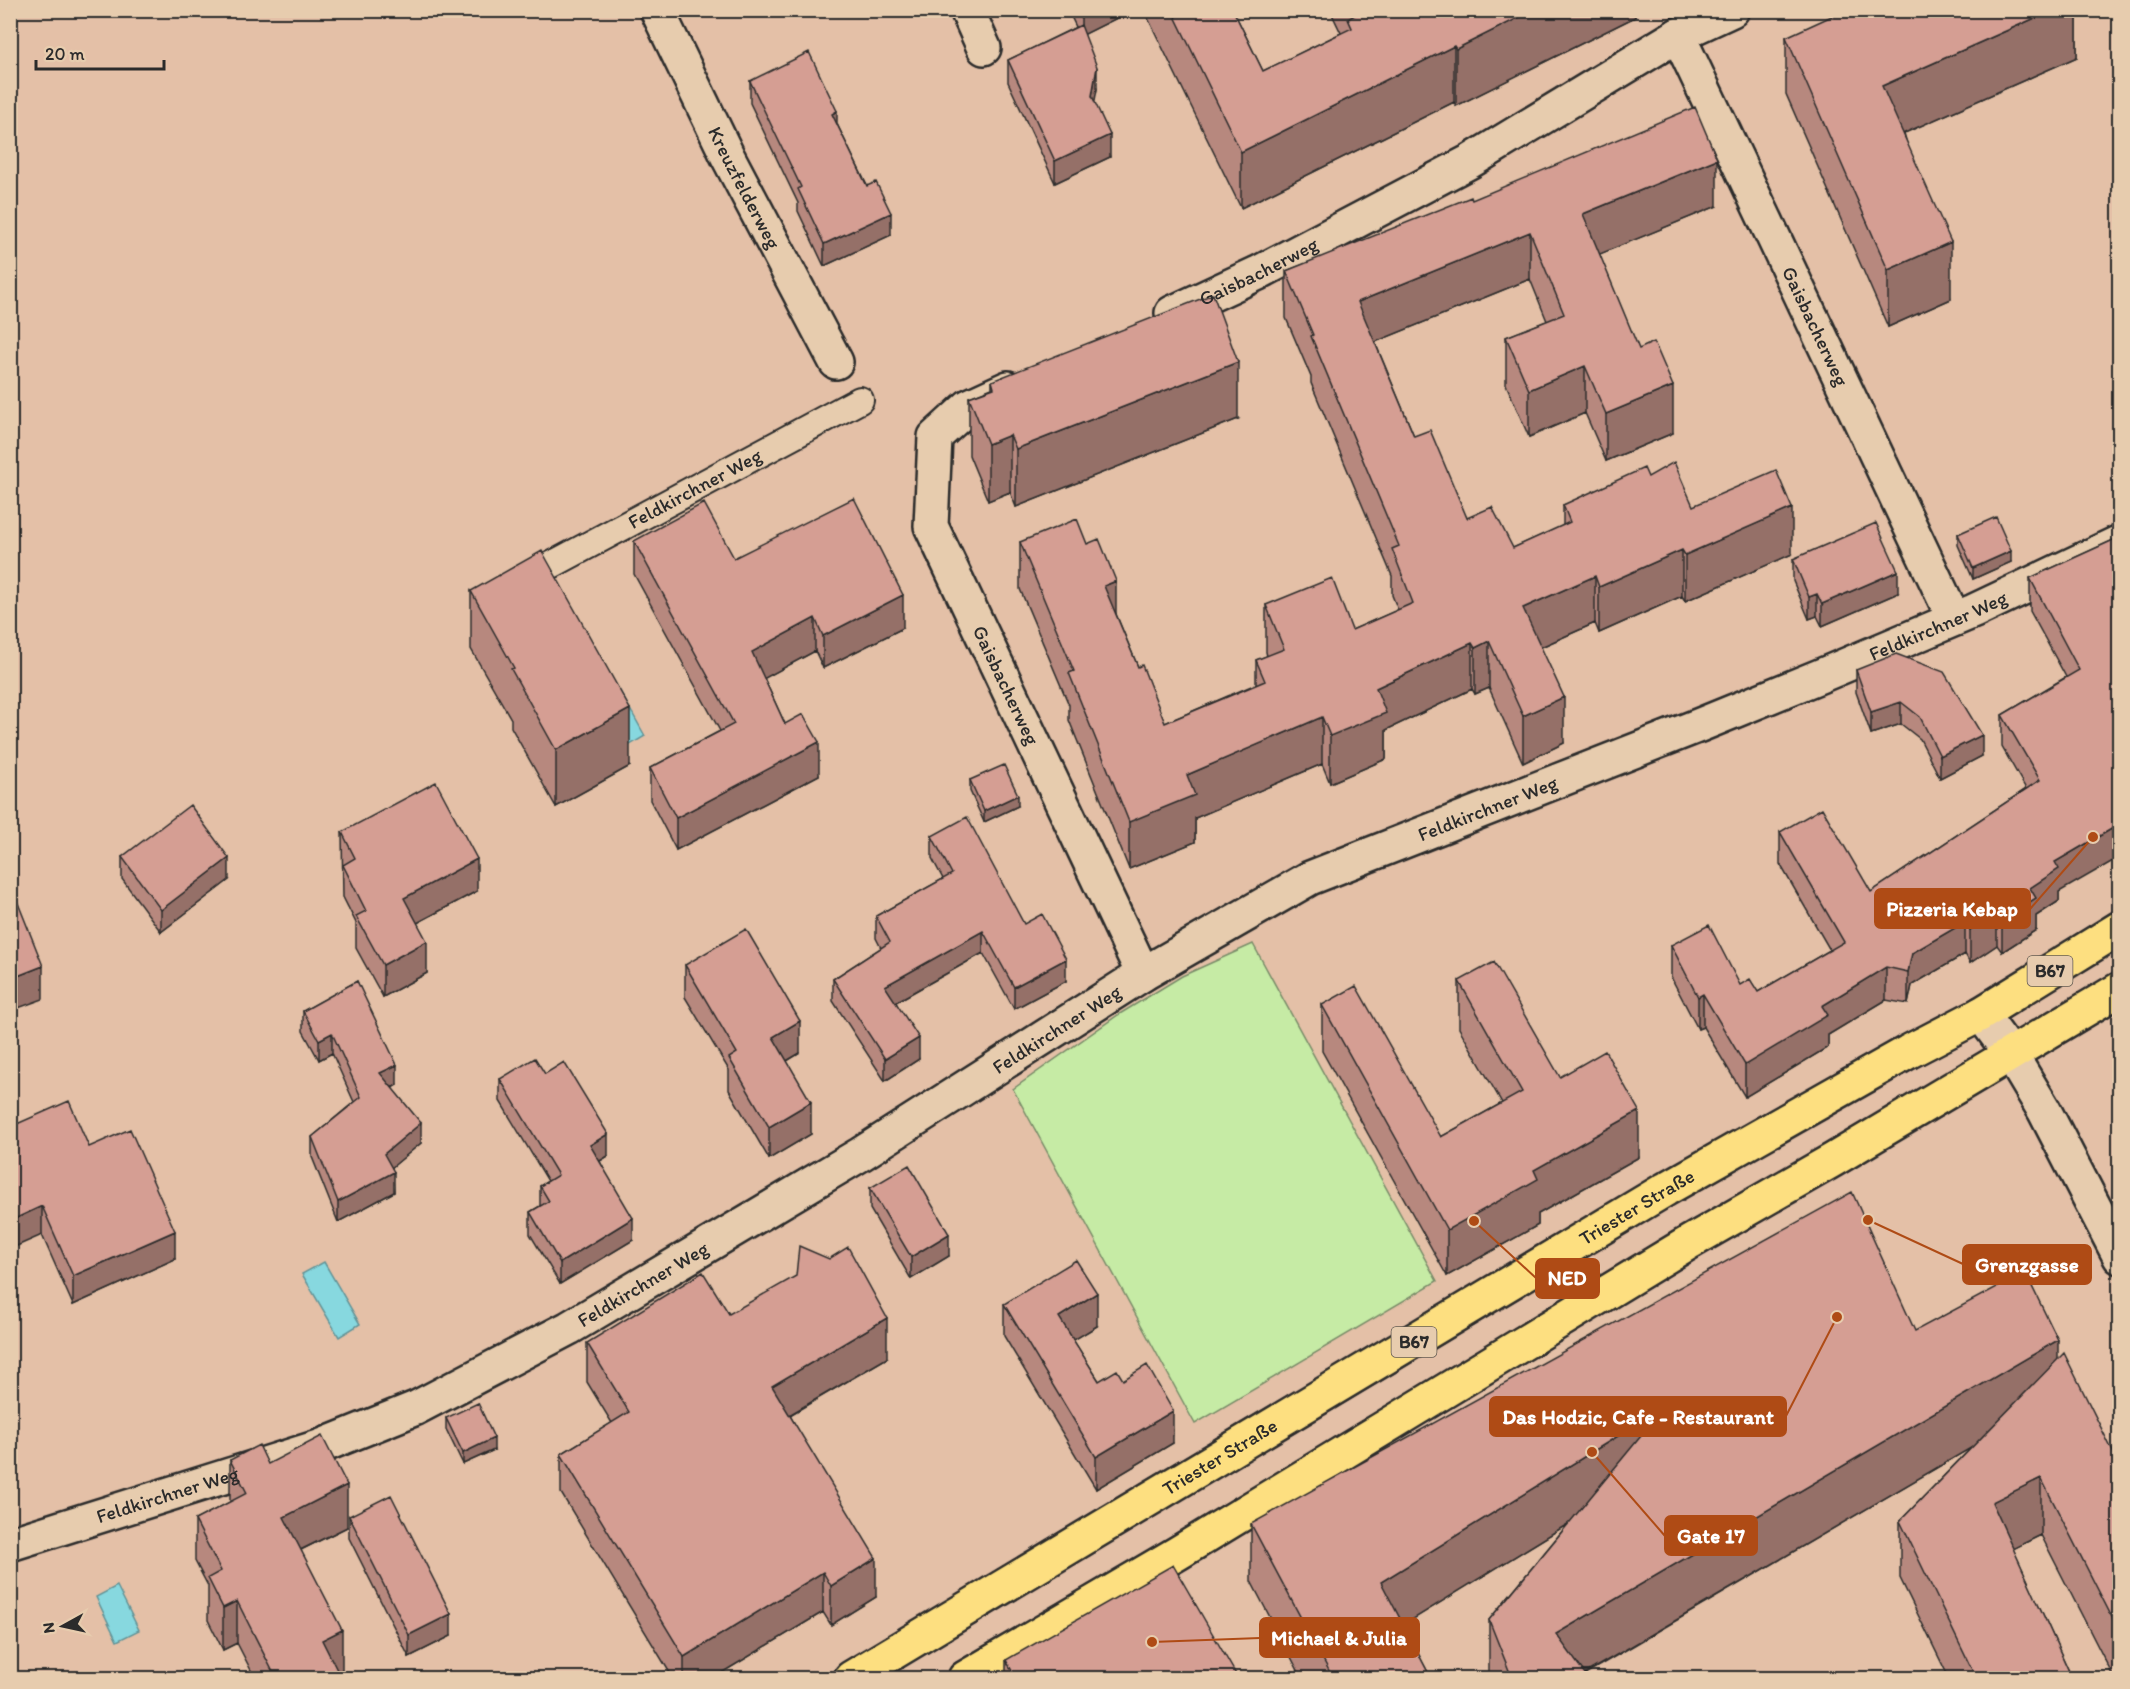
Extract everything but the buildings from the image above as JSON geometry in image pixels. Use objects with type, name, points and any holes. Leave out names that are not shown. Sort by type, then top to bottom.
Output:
[{"type":"main road","name":"Triester Straße","points":[[851,1678],[1666,1190],[1908,1052],[1981,1014],[2120,928]]},
{"type":"main road","name":"B67","points":[[965,1678],[1178,1553],[1690,1242],[1833,1160],[2120,989]]},
{"type":"street","name":"Kreuzfelderweg","points":[[657,10],[728,158],[836,362]]},
{"type":"street","points":[[967,10],[984,48]]},
{"type":"street","name":"Gaisbacherweg","points":[[1141,327],[1258,273],[1469,162],[1678,35],[1732,10]]},
{"type":"street","name":"Gaisbacherweg","points":[[1678,35],[1954,619]]},
{"type":"street","name":"Gaisbacherweg","points":[[1034,377],[969,406],[935,437],[931,526],[1143,974]]},
{"type":"street","name":"Feldkirchner Weg","points":[[10,1544],[319,1447],[416,1408],[569,1328],[861,1154],[1143,974],[1310,878],[1700,725],[1954,619],[2120,542]]},
{"type":"street","points":[[1981,1014],[2010,1053],[2044,1110],[2120,1257]]},
{"type":"lane","name":"Feldkirchner Weg","points":[[529,578],[860,400]]},
{"type":"green space","points":[[1253,944],[1437,1281],[1195,1424],[1013,1089],[1118,1015],[1182,976]]},
{"type":"water","points":[[620,691],[645,736],[630,745],[601,702]]},
{"type":"water","points":[[324,1262],[360,1324],[339,1337],[302,1274]]},
{"type":"water","points":[[117,1586],[139,1630],[117,1641],[96,1597]]},
{"type":"place","name":"Pizzeria Kebap","points":[[2093,837]]},
{"type":"place","name":"Grenzgasse","points":[[1868,1220]]},
{"type":"place","name":"NED","points":[[1474,1221]]},
{"type":"place","name":"Das Hodzic, Cafe - Restaurant","points":[[1837,1317]]},
{"type":"place","name":"Gate 17","points":[[1592,1452]]},
{"type":"place","name":"Michael & Julia","points":[[1152,1642]]}]
